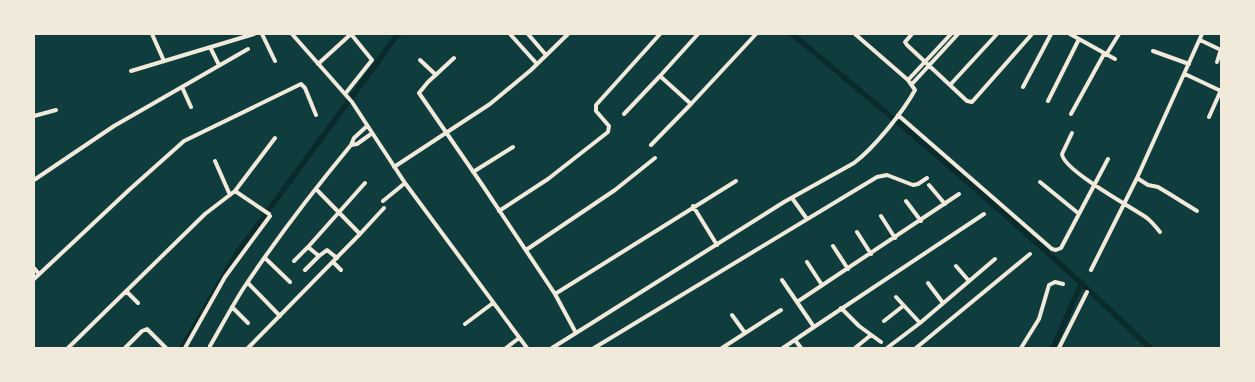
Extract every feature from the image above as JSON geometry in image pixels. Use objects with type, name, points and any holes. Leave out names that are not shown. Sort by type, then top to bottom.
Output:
[{"type":"street","points":[[152,34],[164,61]]},
{"type":"street","points":[[131,70],[254,34]]},
{"type":"street","points":[[262,34],[275,61]]},
{"type":"street","points":[[292,34],[352,102],[371,134],[405,183],[527,348]]},
{"type":"street","points":[[318,64],[351,34],[372,60],[346,95]]},
{"type":"street","points":[[510,34],[537,64]]},
{"type":"street","points":[[528,34],[546,55]]},
{"type":"street","points":[[394,167],[490,104],[537,64],[568,34]]},
{"type":"street","points":[[650,34],[656,39]]},
{"type":"street","points":[[499,211],[548,179],[608,132],[609,126],[596,111],[596,105],[660,34]]},
{"type":"street","points":[[624,114],[698,34]]},
{"type":"street","points":[[652,145],[754,34]]},
{"type":"street","points":[[552,348],[792,198],[859,159],[889,126],[915,90],[908,80],[855,34]]},
{"type":"street","points":[[912,34],[905,42],[967,101],[972,102],[1032,34]]},
{"type":"street","points":[[908,80],[951,34]]},
{"type":"street","points":[[912,84],[958,34]]},
{"type":"street","points":[[950,85],[997,34]]},
{"type":"street","points":[[1024,87],[1051,34]]},
{"type":"street","points":[[1070,34],[1115,59]]},
{"type":"street","points":[[1071,114],[1118,34]]},
{"type":"street","points":[[1091,270],[1137,178],[1202,34]]},
{"type":"street","points":[[1048,101],[1079,38]]},
{"type":"street","points":[[1200,40],[1221,49],[1217,62]]},
{"type":"street","points":[[210,47],[219,66]]},
{"type":"street","points":[[34,180],[114,126],[248,49]]},
{"type":"street","points":[[1153,52],[1189,64]]},
{"type":"street","points":[[454,58],[418,93],[526,250],[554,294],[576,334]]},
{"type":"street","points":[[420,60],[436,75]]},
{"type":"street","points":[[1185,74],[1221,90],[1209,117]]},
{"type":"street","points":[[660,76],[691,104]]},
{"type":"street","points":[[34,279],[184,141],[301,84],[305,88],[316,115]]},
{"type":"street","points":[[182,87],[191,106]]},
{"type":"street","points":[[34,116],[56,110]]},
{"type":"street","points":[[896,117],[1052,249],[1056,250],[1060,248],[1108,159]]},
{"type":"street","points":[[210,346],[232,307],[265,258],[351,145],[354,138],[367,126]]},
{"type":"street","points":[[1072,133],[1062,158],[1093,184],[1148,219],[1160,232]]},
{"type":"street","points":[[351,145],[357,144],[371,134]]},
{"type":"street","points":[[68,348],[205,214],[235,191],[276,138]]},
{"type":"street","points":[[473,172],[513,147]]},
{"type":"street","points":[[526,250],[615,190],[655,158]]},
{"type":"street","points":[[216,160],[230,195]]},
{"type":"street","points":[[594,348],[877,177],[883,175],[913,185],[926,178]]},
{"type":"street","points":[[1137,178],[1148,185],[1168,192],[1197,211]]},
{"type":"street","points":[[554,294],[736,181]]},
{"type":"street","points":[[1040,182],[1078,214]]},
{"type":"street","points":[[383,200],[405,183]]},
{"type":"street","points":[[294,261],[365,184]]},
{"type":"street","points":[[929,185],[945,204]]},
{"type":"street","points":[[316,189],[360,234]]},
{"type":"street","points":[[185,348],[233,265],[270,215],[235,191]]},
{"type":"street","points":[[797,302],[959,194]]},
{"type":"street","points":[[792,198],[807,219]]},
{"type":"street","points":[[906,201],[921,221]]},
{"type":"street","points":[[693,206],[717,245]]},
{"type":"street","points":[[248,348],[384,208]]},
{"type":"street","points":[[783,348],[984,214]]},
{"type":"street","points":[[881,216],[895,238]]},
{"type":"street","points":[[857,232],[871,254]]},
{"type":"street","points":[[833,246],[848,269]]},
{"type":"street","points":[[308,247],[319,256]]},
{"type":"street","points":[[305,270],[327,250],[337,258]]},
{"type":"street","points":[[916,348],[1030,254]]},
{"type":"street","points":[[265,258],[290,282]]},
{"type":"street","points":[[887,348],[920,323],[995,259]]},
{"type":"street","points":[[333,262],[341,270]]},
{"type":"street","points":[[807,262],[822,285]]},
{"type":"street","points":[[956,266],[969,281]]},
{"type":"street","points":[[34,268],[40,274]]},
{"type":"street","points":[[782,280],[814,326]]},
{"type":"street","points":[[1021,348],[1039,319],[1049,285],[1055,282],[1063,284]]},
{"type":"street","points":[[248,283],[280,316]]},
{"type":"street","points":[[928,283],[943,303]]},
{"type":"street","points":[[127,292],[138,303]]},
{"type":"street","points":[[1059,348],[1087,292]]},
{"type":"street","points":[[896,297],[920,323]]},
{"type":"street","points":[[465,324],[493,303]]},
{"type":"street","points":[[884,321],[903,306]]},
{"type":"street","points":[[232,307],[248,323]]},
{"type":"street","points":[[841,308],[859,326],[881,342]]},
{"type":"street","points":[[722,348],[781,310]]},
{"type":"street","points":[[732,315],[745,334]]},
{"type":"street","points":[[125,348],[142,331],[147,329],[166,348]]},
{"type":"street","points":[[855,348],[871,335]]},
{"type":"street","points":[[506,348],[519,338]]},
{"type":"street","points":[[795,340],[801,348]]},
{"type":"waterway","points":[[182,348],[237,253],[398,34]]},
{"type":"waterway","points":[[792,34],[974,188],[1150,348]]},
{"type":"waterway","points":[[1053,348],[1082,282]]}]
